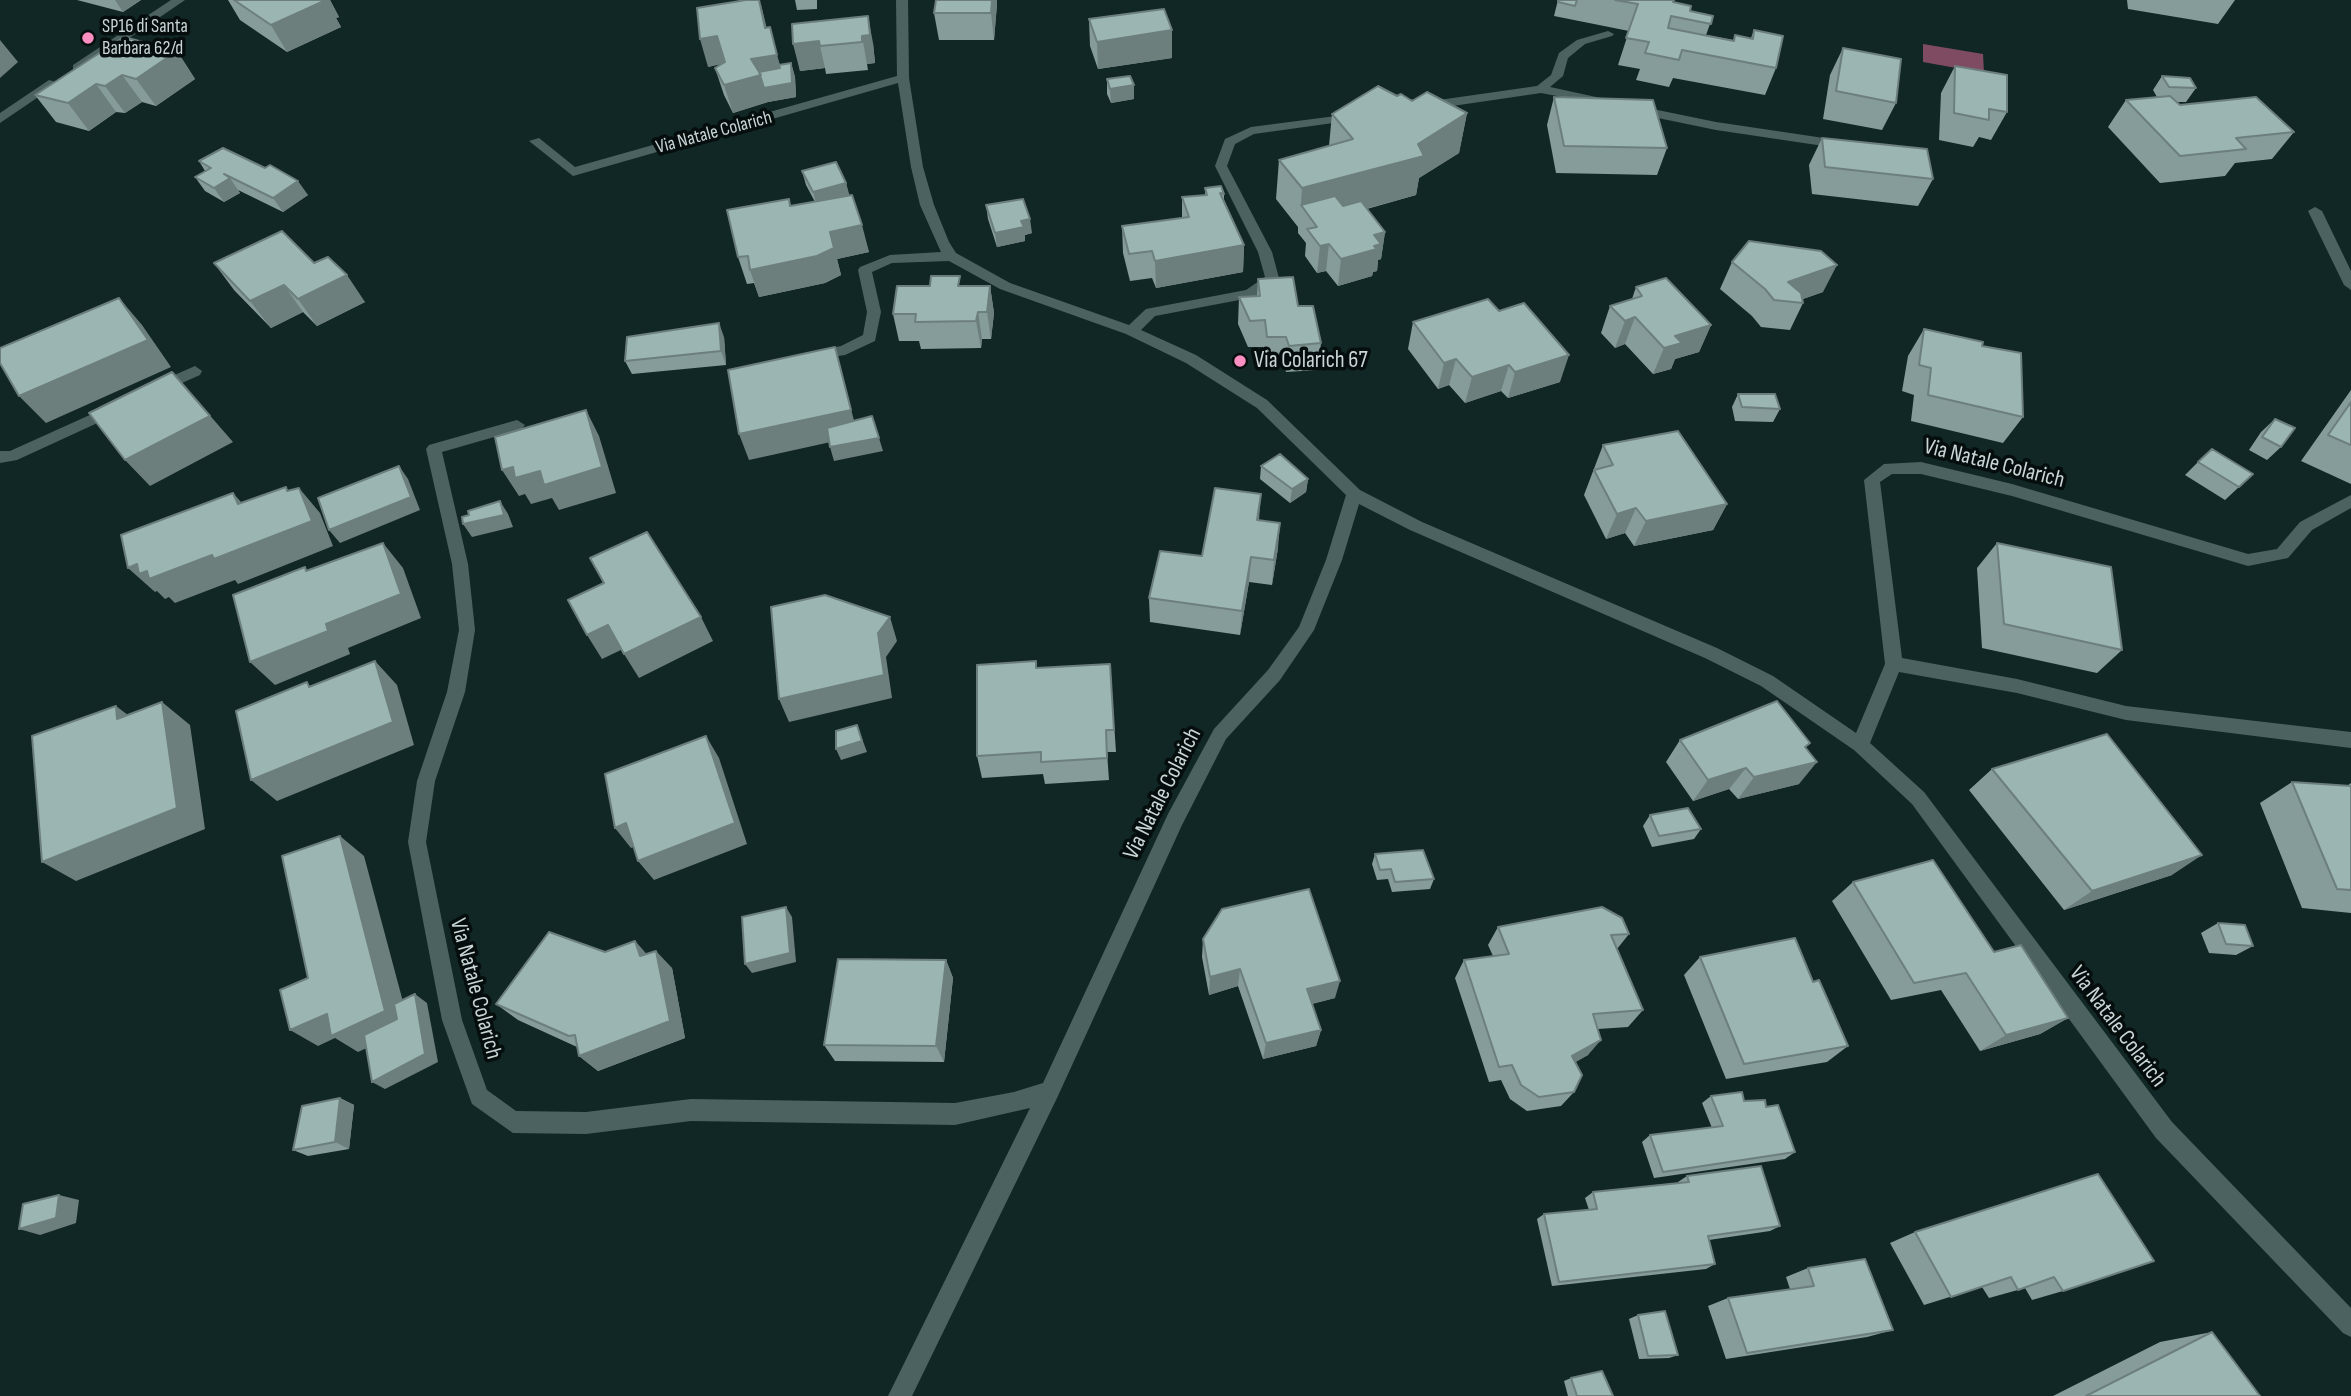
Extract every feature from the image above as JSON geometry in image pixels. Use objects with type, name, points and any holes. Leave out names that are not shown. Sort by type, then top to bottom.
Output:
[{"type":"street","points":[[0,119],[179,0]]},
{"type":"street","points":[[902,0],[903,78],[927,205],[942,243],[951,256]]},
{"type":"street","points":[[1541,89],[1557,76],[1563,56],[1581,42],[1608,34]]},
{"type":"street","name":"Via Natale Colarich","points":[[535,141],[573,172],[903,78]]},
{"type":"street","points":[[1404,109],[1541,89],[1716,126],[1851,146]]},
{"type":"street","points":[[1131,331],[1151,312],[1250,294],[1272,278],[1265,252],[1221,166],[1229,142],[1251,131],[1363,114]]},
{"type":"street","points":[[2315,211],[2351,285]]},
{"type":"street","points":[[795,361],[845,350],[870,338],[874,312],[864,270],[890,259],[951,256]]},
{"type":"street","name":"Via Natale Colarich","points":[[951,256],[1005,286],[1131,331],[1191,359],[1262,404],[1354,494],[1416,526],[1734,664],[1767,681],[1860,745],[1918,798],[2164,1130],[2351,1325]]},
{"type":"street","points":[[146,394],[195,371]]},
{"type":"street","points":[[0,457],[12,456],[122,405]]},
{"type":"street","name":"Via Natale Colarich","points":[[517,425],[435,449],[460,564],[467,630],[456,692],[426,781],[416,842],[452,1020],[480,1097],[513,1122],[586,1123],[691,1110],[956,1115],[1014,1103],[1050,1091]]},
{"type":"street","name":"Via Natale Colarich","points":[[1860,745],[1894,664],[1872,480],[1889,468],[1921,468],[2012,490],[2248,560],[2282,554],[2306,526],[2351,501]]},
{"type":"street","name":"Via Natale Colarich","points":[[900,1396],[1050,1091],[1175,820],[1220,734],[1274,675],[1306,630],[1334,560],[1354,494]]},
{"type":"street","points":[[1894,664],[2017,686],[2126,713],[2351,740]]},
{"type":"shaded area","points":[[1923,44],[1983,54],[1984,73],[1923,62]]},
{"type":"building","points":[[234,0],[326,0],[271,25]]},
{"type":"building","points":[[759,0],[765,28],[770,27],[777,55],[751,59],[761,75],[724,85],[715,68],[725,62],[717,36],[700,39],[697,8]]},
{"type":"building","points":[[936,0],[992,0],[991,13],[934,13]]},
{"type":"building","points":[[1558,0],[1577,0],[1575,6]]},
{"type":"building","points":[[1615,0],[1674,0],[1673,2],[1691,6],[1690,11],[1713,16],[1711,24],[1671,16],[1668,28],[1734,41],[1735,35],[1753,39],[1754,30],[1783,36],[1776,68],[1682,50],[1679,60],[1645,53],[1649,42],[1626,38],[1638,4]]},
{"type":"building","points":[[1164,9],[1172,30],[1097,42],[1089,19]]},
{"type":"building","points":[[868,16],[870,35],[862,36],[862,42],[820,46],[819,41],[793,44],[792,24]]},
{"type":"building","points":[[124,37],[177,51],[136,79],[122,75],[105,86],[96,84],[68,103],[35,95]]},
{"type":"building","points":[[1843,48],[1901,59],[1896,103],[1836,91]]},
{"type":"building","points":[[791,63],[792,83],[764,88],[759,72]]},
{"type":"building","points":[[1955,66],[2007,75],[2007,112],[1989,109],[1989,120],[1954,113]]},
{"type":"building","points":[[1130,76],[1134,85],[1110,89],[1107,79]]},
{"type":"building","points":[[2162,76],[2190,78],[2196,88],[2169,87]]},
{"type":"building","points":[[1378,86],[1412,101],[1427,92],[1467,113],[1418,144],[1424,156],[1302,188],[1279,160],[1353,139],[1332,114]]},
{"type":"building","points":[[2170,96],[2180,105],[2256,97],[2294,132],[2236,138],[2246,149],[2180,156],[2126,100]]},
{"type":"building","points":[[1554,97],[1653,100],[1667,148],[1564,146]]},
{"type":"building","points":[[1822,138],[1927,149],[1933,179],[1825,167]]},
{"type":"building","points":[[223,148],[265,168],[270,165],[298,181],[273,198],[224,174],[230,178],[214,188],[195,177],[211,168],[199,161]]},
{"type":"building","points":[[836,162],[846,183],[813,192],[802,171]]},
{"type":"building","points":[[1221,186],[1224,194],[1220,193],[1244,245],[1155,261],[1152,251],[1129,254],[1122,226],[1189,217],[1182,197],[1207,195],[1205,188]]},
{"type":"building","points":[[852,195],[862,225],[830,232],[834,248],[817,256],[750,270],[748,256],[738,257],[727,210],[789,199],[790,206]]},
{"type":"building","points":[[1335,196],[1343,206],[1361,201],[1385,232],[1374,235],[1381,244],[1374,246],[1377,249],[1341,259],[1329,244],[1320,246],[1307,229],[1317,227],[1301,205]]},
{"type":"building","points":[[1023,199],[1030,219],[1021,221],[1024,227],[995,233],[986,205]]},
{"type":"building","points":[[282,231],[314,263],[328,257],[347,275],[298,299],[284,285],[250,301],[214,263]]},
{"type":"building","points":[[1749,241],[1821,251],[1837,265],[1788,282],[1801,293],[1803,303],[1774,300],[1765,289],[1732,262]]},
{"type":"building","points":[[931,276],[960,276],[958,286],[990,286],[987,312],[978,312],[976,321],[915,322],[916,314],[893,314],[897,286],[930,286]]},
{"type":"building","points":[[1293,277],[1298,306],[1313,306],[1321,343],[1289,346],[1286,337],[1267,337],[1265,320],[1250,321],[1239,297],[1260,296],[1258,279]]},
{"type":"building","points":[[1666,278],[1711,325],[1675,336],[1682,343],[1664,348],[1635,317],[1625,321],[1610,306],[1642,296],[1636,287]]},
{"type":"building","points":[[119,298],[148,340],[19,396],[0,363],[0,348]]},
{"type":"building","points":[[1488,299],[1499,311],[1524,303],[1569,355],[1515,372],[1509,365],[1472,377],[1456,359],[1444,363],[1413,322]]},
{"type":"building","points":[[719,323],[721,351],[625,361],[627,337]]},
{"type":"building","points":[[1924,329],[1983,342],[1982,346],[2021,353],[2023,417],[1928,395],[1931,368],[1919,365]]},
{"type":"building","points":[[835,347],[851,410],[739,434],[728,370]]},
{"type":"building","points":[[172,372],[210,416],[125,460],[89,413]]},
{"type":"building","points":[[1738,394],[1775,394],[1780,409],[1742,407]]},
{"type":"building","points":[[2351,402],[2351,445],[2328,435]]},
{"type":"building","points":[[586,410],[602,467],[544,485],[540,471],[515,478],[513,467],[502,470],[495,437]]},
{"type":"building","points":[[872,416],[879,438],[830,447],[827,428]]},
{"type":"building","points":[[2275,419],[2295,428],[2281,447],[2262,437]]},
{"type":"building","points":[[1678,431],[1727,504],[1646,521],[1636,508],[1617,514],[1594,470],[1613,465],[1603,445]]},
{"type":"building","points":[[2212,449],[2253,474],[2239,487],[2198,462]]},
{"type":"building","points":[[1280,454],[1308,479],[1292,489],[1261,466]]},
{"type":"building","points":[[399,466],[411,497],[329,530],[318,498]]},
{"type":"building","points":[[286,487],[287,491],[299,488],[312,521],[214,559],[212,555],[149,579],[147,571],[139,574],[137,564],[128,568],[121,535],[233,493],[238,504]]},
{"type":"building","points":[[1215,488],[1261,494],[1257,520],[1280,523],[1274,560],[1251,557],[1242,611],[1149,598],[1160,551],[1202,556]]},
{"type":"building","points":[[500,501],[504,515],[463,524],[462,517],[469,515],[468,511]]},
{"type":"building","points":[[647,532],[701,617],[624,654],[608,625],[587,635],[568,600],[604,583],[590,558]]},
{"type":"building","points":[[383,543],[401,594],[326,624],[328,631],[250,662],[233,595],[305,567],[306,571]]},
{"type":"building","points":[[1997,543],[2111,567],[2122,650],[2004,624]]},
{"type":"building","points":[[825,595],[890,617],[878,633],[884,675],[779,699],[771,607]]},
{"type":"building","points":[[375,661],[393,722],[251,780],[236,711],[307,682],[309,687]]},
{"type":"building","points":[[1036,661],[1036,668],[1110,664],[1114,730],[1106,730],[1107,758],[1041,762],[1041,752],[977,756],[977,665]]},
{"type":"building","points":[[1777,701],[1810,743],[1805,747],[1817,762],[1754,777],[1746,768],[1708,780],[1680,740]]},
{"type":"building","points":[[162,702],[177,808],[42,862],[32,736],[116,706],[117,719]]},
{"type":"building","points":[[857,725],[862,741],[836,749],[836,731]]},
{"type":"building","points":[[2107,734],[2202,855],[2092,891],[1992,769]]},
{"type":"building","points":[[706,736],[735,823],[638,861],[626,823],[615,828],[605,774]]},
{"type":"building","points":[[2292,782],[2351,786],[2351,890],[2337,889]]},
{"type":"building","points":[[1688,808],[1701,829],[1659,836],[1650,815]]},
{"type":"building","points":[[340,836],[385,1011],[331,1036],[327,1014],[290,1030],[280,990],[308,978],[282,856]]},
{"type":"building","points":[[1423,850],[1434,879],[1395,882],[1391,869],[1380,870],[1375,854]]},
{"type":"building","points":[[1933,860],[1994,952],[2021,945],[2068,1018],[2006,1035],[1966,973],[1914,983],[1853,882]]},
{"type":"building","points":[[1309,889],[1340,981],[1307,989],[1321,1030],[1266,1043],[1240,969],[1210,977],[1203,939],[1222,909]]},
{"type":"building","points":[[786,907],[790,953],[745,964],[742,917]]},
{"type":"building","points":[[1602,907],[1622,918],[1629,934],[1611,935],[1643,1010],[1593,1014],[1601,1040],[1572,1056],[1582,1075],[1574,1092],[1539,1097],[1521,1085],[1512,1065],[1499,1067],[1464,960],[1509,954],[1498,927]]},
{"type":"building","points":[[2218,923],[2245,925],[2253,946],[2226,944]]},
{"type":"building","points":[[549,932],[605,952],[635,941],[640,956],[656,951],[670,1021],[579,1056],[575,1035],[569,1036],[496,1004]]},
{"type":"building","points":[[1795,938],[1813,982],[1819,980],[1848,1046],[1744,1064],[1700,957]]},
{"type":"building","points":[[838,959],[946,960],[936,1046],[824,1045]]},
{"type":"building","points":[[415,994],[425,1054],[372,1082],[364,1035],[397,1019],[394,1004]]},
{"type":"building","points":[[1742,1092],[1744,1101],[1765,1100],[1766,1107],[1778,1105],[1795,1152],[1663,1172],[1650,1135],[1723,1126],[1711,1096]]},
{"type":"building","points":[[340,1098],[335,1142],[293,1150],[302,1106]]},
{"type":"building","points":[[1761,1166],[1780,1226],[1708,1236],[1715,1264],[1559,1282],[1544,1214],[1597,1209],[1593,1192],[1689,1182],[1687,1176]]},
{"type":"building","points":[[2098,1174],[2154,1261],[2063,1291],[2054,1277],[2018,1290],[2011,1277],[1951,1297],[1915,1232]]},
{"type":"building","points":[[59,1195],[56,1218],[19,1229],[23,1204]]},
{"type":"building","points":[[1865,1259],[1893,1330],[1747,1353],[1728,1298],[1814,1286],[1808,1268]]},
{"type":"building","points":[[1665,1311],[1678,1355],[1648,1356],[1638,1315]]},
{"type":"building","points":[[2212,1332],[2260,1396],[2086,1396]]},
{"type":"building","points":[[1602,1371],[1613,1396],[1577,1396],[1571,1378]]},
{"type":"place","name":"SP16 di Santa Barbara 62/d","points":[[88,38]]},
{"type":"place","name":"Via Colarich 67","points":[[1240,361]]}]
